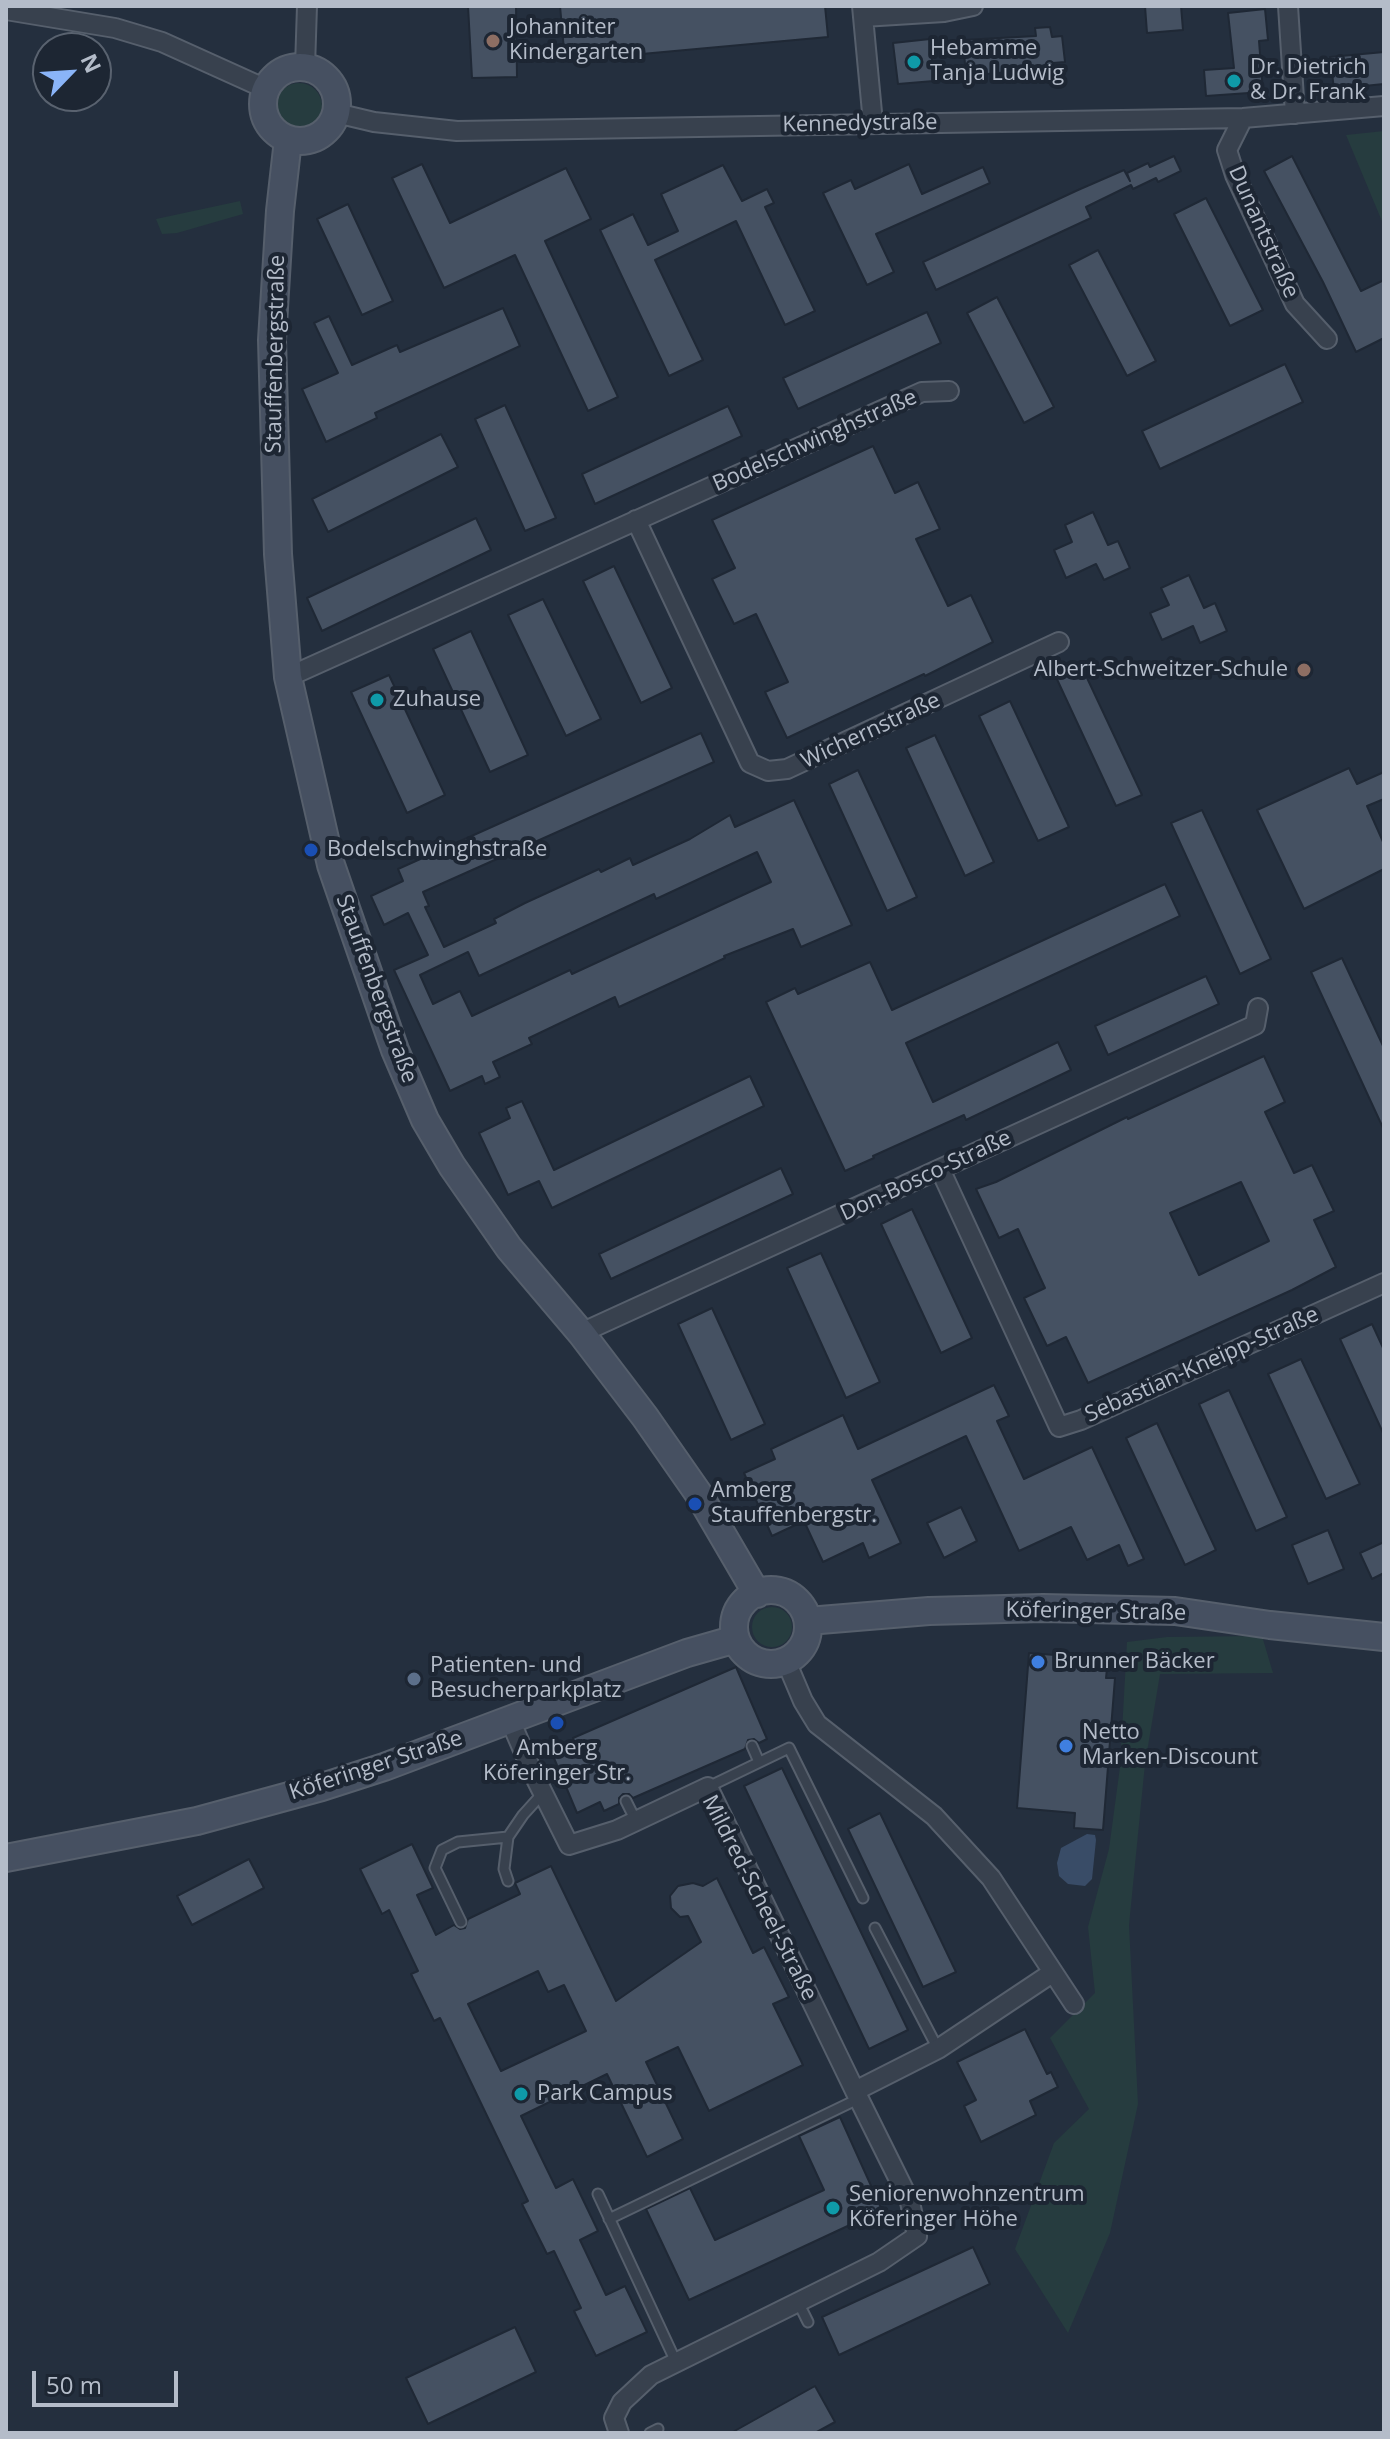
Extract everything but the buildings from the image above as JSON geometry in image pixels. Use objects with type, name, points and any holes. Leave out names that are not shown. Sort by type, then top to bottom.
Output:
[{"type":"street","points":[[305,67],[307,6]]},
{"type":"street","points":[[873,123],[863,11],[944,12],[973,6]]},
{"type":"street","points":[[1288,6],[1295,114]]},
{"type":"street","points":[[6,10],[115,28],[162,42],[266,89]]},
{"type":"street","points":[[305,67],[319,72],[331,83],[336,98],[336,113],[331,125],[322,134],[311,139],[288,140],[274,131],[266,118],[263,104],[266,89],[281,72],[305,67]]},
{"type":"street","name":"Kennedystraße","points":[[336,113],[374,122],[457,131],[1243,118],[1384,106]]},
{"type":"street","name":"Dunantstraße","points":[[1243,118],[1227,150],[1235,175],[1295,304],[1327,339]]},
{"type":"street","name":"Stauffenbergstraße","points":[[288,140],[272,340],[278,554],[288,677],[331,865],[395,1050],[425,1120],[452,1166],[509,1248],[581,1333],[645,1417],[698,1493],[757,1594]]},
{"type":"street","name":"Bodelschwinghstraße","points":[[288,677],[922,392],[949,391]]},
{"type":"street","name":"Wichernstraße","points":[[636,520],[750,763],[768,771],[799,764],[1059,642]]},
{"type":"street","name":"Don-Bosco-Straße","points":[[581,1333],[1255,1025],[1258,1008]]},
{"type":"street","name":"Sebastian-Kneipp-Straße","points":[[940,1169],[1059,1427],[1094,1415],[1384,1283]]},
{"type":"street","points":[[767,1591],[789,1595],[798,1602],[808,1621],[804,1645],[796,1655],[774,1664],[751,1658],[736,1639],[736,1617],[747,1599],[767,1591]]},
{"type":"street","name":"Köferinger Straße","points":[[808,1621],[929,1611],[1043,1608],[1146,1610],[1384,1637]]},
{"type":"street","name":"Köferinger Straße","points":[[6,1858],[211,1818],[384,1767],[687,1653],[736,1639]]},
{"type":"street","points":[[786,1661],[803,1701],[817,1724],[934,1816],[991,1878],[1074,2004]]},
{"type":"street","name":"Mildred-Scheel-Straße","points":[[510,1720],[542,1794],[569,1845],[617,1830],[708,1787],[910,2202],[917,2236],[879,2262],[651,2375],[622,2402],[614,2418],[619,2433]]},
{"type":"street","points":[[857,2095],[938,2049],[1052,1973]]},
{"type":"lane","points":[[752,1746],[759,1762]]},
{"type":"lane","points":[[708,1787],[789,1748],[863,1898]]},
{"type":"lane","points":[[508,1881],[504,1869],[508,1837],[542,1794]]},
{"type":"lane","points":[[626,1801],[636,1821]]},
{"type":"lane","points":[[461,1922],[435,1868],[442,1850],[458,1842],[508,1837]]},
{"type":"lane","points":[[875,1928],[938,2049]]},
{"type":"lane","points":[[609,2219],[857,2095]]},
{"type":"lane","points":[[598,2194],[676,2362]]},
{"type":"lane","points":[[798,2302],[808,2322]]},
{"type":"green space","points":[[299,83],[315,90],[322,106],[315,122],[299,129],[283,122],[276,106],[283,90]]},
{"type":"green space","points":[[1384,131],[1384,226],[1346,135]]},
{"type":"green space","points":[[240,201],[243,214],[177,233],[162,234],[156,219]]},
{"type":"green space","points":[[772,1607],[786,1613],[792,1627],[786,1641],[772,1647],[758,1641],[752,1627],[758,1613]]},
{"type":"green space","points":[[1262,1636],[1273,1673],[1160,1674],[1145,1764],[1129,1925],[1138,2104],[1110,2233],[1068,2333],[1015,2249],[1054,2143],[1089,2109],[1050,2038],[1095,1993],[1088,1927],[1109,1849],[1120,1767],[1127,1642],[1167,1637]]},
{"type":"water","points":[[1087,1834],[1095,1835],[1096,1840],[1092,1879],[1085,1886],[1068,1884],[1059,1876],[1057,1863],[1061,1848]]},
{"type":"place","name":"Johanniter Kindergarten","points":[[493,41]]},
{"type":"place","name":"Hebamme Tanja Ludwig","points":[[914,62]]},
{"type":"place","name":"Dr. Dietrich & Dr. Frank","points":[[1234,81]]},
{"type":"place","name":"Albert-Schweitzer-Schule","points":[[1304,670]]},
{"type":"place","name":"Zuhause","points":[[377,700]]},
{"type":"place","name":"Bodelschwinghstraße","points":[[311,850]]},
{"type":"place","name":"Amberg Stauffenbergstr.","points":[[695,1504]]},
{"type":"place","name":"Brunner Bäcker","points":[[1038,1662]]},
{"type":"place","name":"Patienten- und Besucherparkplatz","points":[[414,1679]]},
{"type":"place","name":"Amberg Köferinger Str.","points":[[557,1723]]},
{"type":"place","name":"Netto Marken-Discount","points":[[1066,1746]]},
{"type":"place","name":"Park Campus","points":[[521,2094]]},
{"type":"place","name":"Seniorenwohnzentrum Köferinger Höhe","points":[[833,2208]]}]
